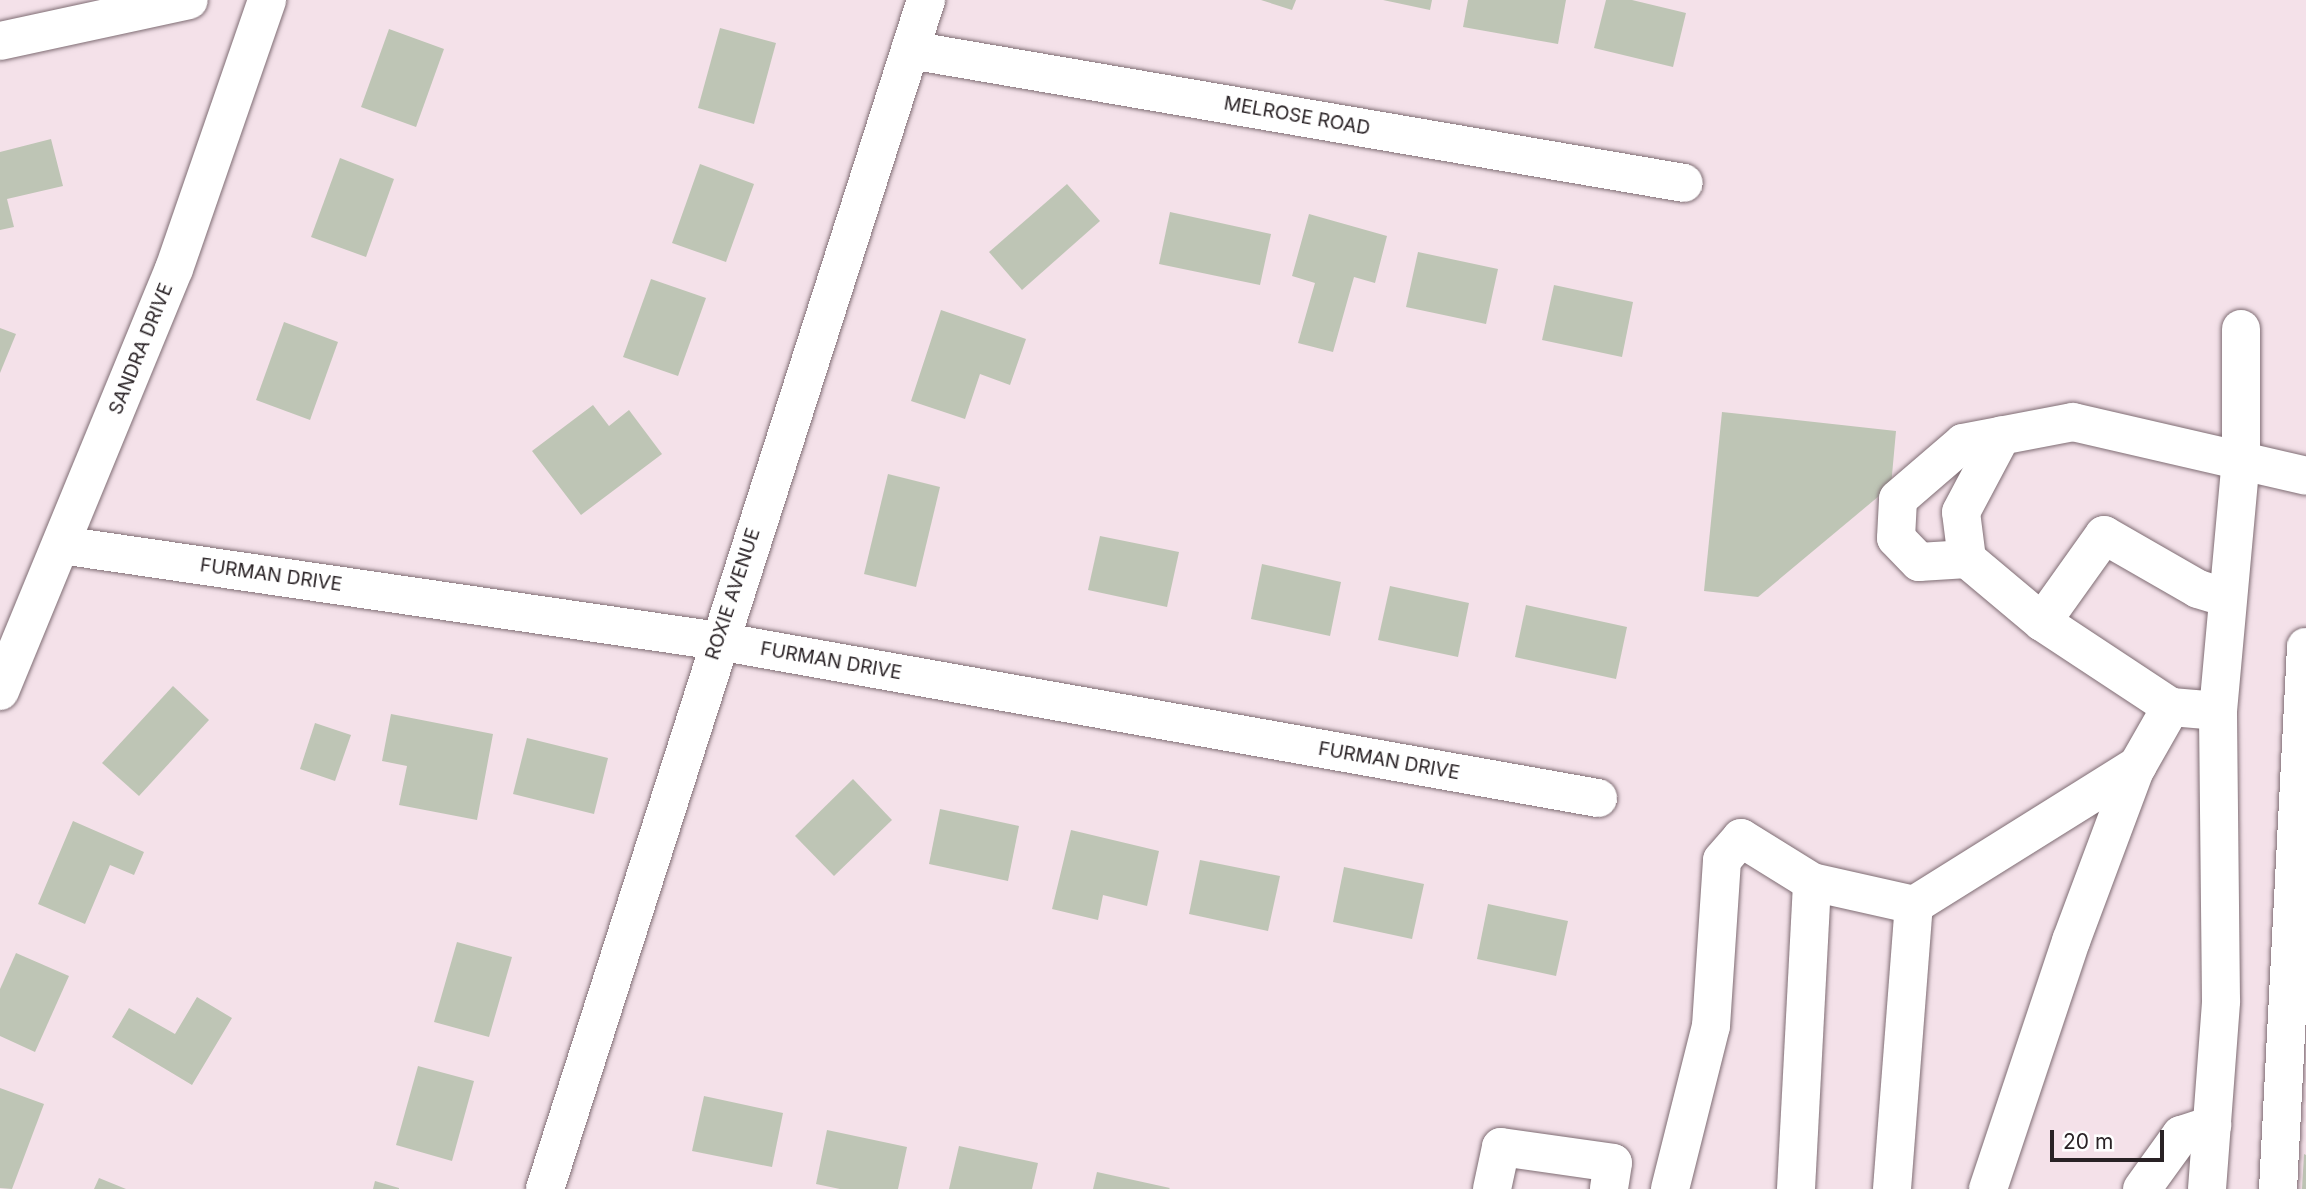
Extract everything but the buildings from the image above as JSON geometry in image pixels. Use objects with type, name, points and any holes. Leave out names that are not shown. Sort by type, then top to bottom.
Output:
[{"type":"street","points":[[0,41],[189,0]]},
{"type":"street","name":"SANDRA DRIVE","points":[[0,691],[174,269],[267,0]]},
{"type":"street","name":"ROXIE AVENUE","points":[[545,1189],[718,641],[926,0]]},
{"type":"street","name":"MELROSE ROAD","points":[[910,50],[1684,183]]},
{"type":"street","points":[[2207,1189],[2221,1001],[2218,711],[2241,459],[2241,330]]},
{"type":"street","points":[[1967,559],[1919,562],[1896,538],[1898,499],[1962,443],[2073,422],[2306,476]]},
{"type":"street","points":[[2002,435],[1961,512],[1967,559],[2042,622],[2171,707],[2218,711]]},
{"type":"street","points":[[2042,622],[2104,535],[2198,589],[2228,598]]},
{"type":"street","name":"FURMAN DRIVE","points":[[61,544],[718,641],[1598,798]]},
{"type":"street","points":[[2278,1189],[2299,921],[2306,647]]},
{"type":"street","points":[[1988,1189],[2071,941],[2138,765],[2171,707]]},
{"type":"street","points":[[1670,1189],[1711,1026],[1722,860],[1741,838],[1812,882],[1914,905],[2138,765]]},
{"type":"street","points":[[1796,1189],[1812,882]]},
{"type":"street","points":[[1892,1189],[1914,905]]},
{"type":"street","points":[[2142,1189],[2181,1135],[2212,1125]]},
{"type":"street","points":[[1492,1189],[1501,1147],[1613,1163],[1609,1189]]}]
